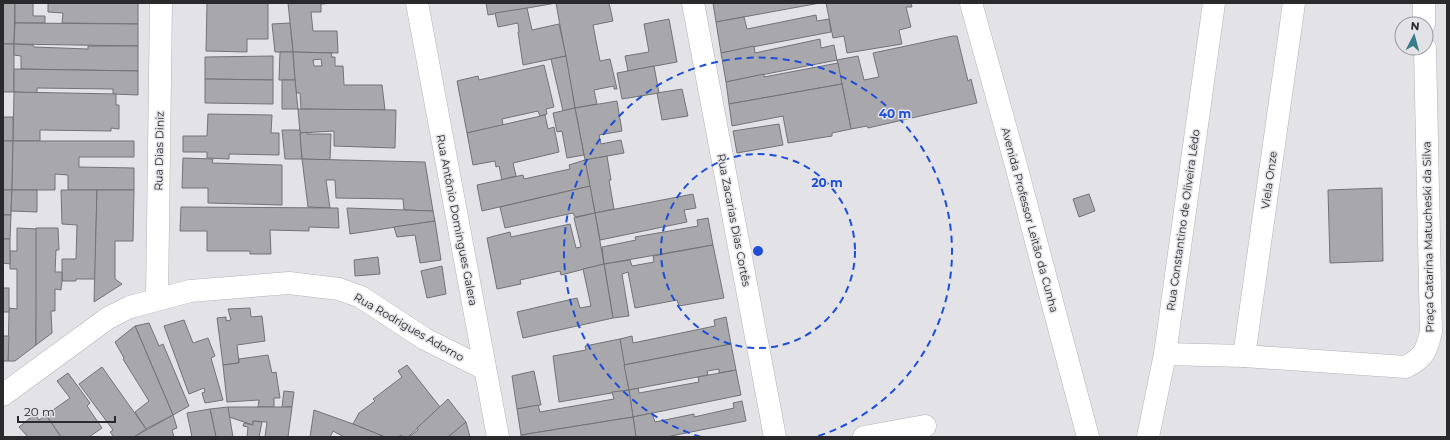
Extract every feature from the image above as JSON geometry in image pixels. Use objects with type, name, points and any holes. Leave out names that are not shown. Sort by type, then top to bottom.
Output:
[{"type":"street","name":"Rua Dias Diniz","points":[[157,299],[161,3]]},
{"type":"street","name":"Rua Antônio Domingues Galera","points":[[417,3],[498,437]]},
{"type":"street","name":"Rua Zacarias Dias Cortês","points":[[693,3],[775,437]]},
{"type":"street","name":"Avenida Professor Leitão da Cunha","points":[[971,3],[1088,437]]},
{"type":"street","name":"Rua Constantino de Oliveira Lêdo","points":[[1148,437],[1165,354],[1214,3]]},
{"type":"street","name":"Viela Onze","points":[[1244,356],[1294,3]]},
{"type":"street","points":[[1424,3],[1424,16]]},
{"type":"street","name":"Praça Catarina Matucheski da Silva","points":[[1165,354],[1244,356],[1406,367],[1423,355],[1427,348],[1431,332],[1425,56]]},
{"type":"street","name":"Rua Rodrigues Adorno","points":[[3,395],[108,318],[130,306],[190,291],[289,283],[338,289],[360,297],[425,339],[485,369]]},
{"type":"street","points":[[864,437],[925,426]]},
{"type":"building","points":[[3,3],[15,3],[14,44],[3,44]]},
{"type":"building","points":[[15,3],[33,3],[33,16],[45,16],[45,23],[15,23]]},
{"type":"building","points":[[48,3],[138,3],[138,24],[62,23],[63,13],[48,12]]},
{"type":"building","points":[[207,3],[268,3],[268,39],[247,39],[247,52],[206,51]]},
{"type":"building","points":[[288,3],[334,3],[321,4],[321,12],[311,12],[313,31],[337,31],[338,53],[293,52]]},
{"type":"building","points":[[486,3],[556,3],[488,15]]},
{"type":"building","points":[[556,3],[609,3],[613,21],[593,25],[600,61],[610,59],[617,89],[614,89],[614,86],[594,90],[597,104],[575,108]]},
{"type":"building","points":[[713,3],[820,3],[716,22]]},
{"type":"building","points":[[826,3],[911,3],[912,7],[906,7],[911,27],[899,30],[902,44],[847,53],[844,36],[833,38]]},
{"type":"building","points":[[527,8],[532,30],[559,24],[566,56],[523,65],[518,23],[498,27],[495,13]]},
{"type":"building","points":[[816,15],[817,21],[829,19],[831,32],[721,53],[716,22],[744,17],[747,29]]},
{"type":"building","points":[[669,19],[677,62],[628,71],[625,56],[649,52],[644,24]]},
{"type":"building","points":[[15,23],[138,24],[138,46],[14,44]]},
{"type":"building","points":[[290,23],[293,52],[275,52],[272,24]]},
{"type":"building","points":[[957,36],[968,81],[971,79],[977,103],[868,128],[867,126],[851,129],[837,60],[858,56],[864,80],[879,77],[873,53]]},
{"type":"building","points":[[820,39],[821,48],[834,45],[837,60],[726,82],[721,53],[754,46],[755,53]]},
{"type":"building","points":[[3,44],[14,44],[14,92],[3,92]]},
{"type":"building","points":[[14,44],[33,45],[34,47],[88,49],[88,46],[138,46],[138,71],[21,69],[21,56],[14,55]]},
{"type":"building","points":[[280,52],[293,52],[295,80],[279,80]]},
{"type":"building","points":[[293,52],[332,53],[331,57],[335,57],[335,66],[343,66],[344,85],[382,85],[385,110],[301,109],[300,93],[296,93]],"holes":[[[321,59],[322,66],[314,66],[313,60]]]},
{"type":"building","points":[[273,56],[273,80],[205,79],[205,57]]},
{"type":"building","points":[[566,56],[575,108],[563,111],[551,59]]},
{"type":"building","points":[[838,63],[842,84],[729,104],[726,82],[764,74],[764,77]]},
{"type":"building","points":[[544,65],[554,107],[546,109],[547,114],[540,116],[538,111],[502,119],[503,125],[467,133],[457,81],[478,76],[479,80]]},
{"type":"building","points":[[654,66],[659,93],[622,99],[617,73]]},
{"type":"building","points":[[14,69],[138,71],[138,95],[113,94],[113,89],[37,88],[37,93],[14,92]]},
{"type":"building","points":[[205,79],[273,80],[273,104],[205,103]]},
{"type":"building","points":[[282,80],[295,80],[298,109],[282,109]]},
{"type":"building","points":[[842,84],[851,129],[832,133],[832,136],[788,143],[783,116],[732,126],[729,104]]},
{"type":"building","points":[[682,89],[688,116],[662,120],[657,93]]},
{"type":"building","points":[[14,92],[116,94],[116,105],[119,105],[119,129],[111,128],[111,131],[40,130],[40,141],[13,141]]},
{"type":"building","points":[[617,101],[622,131],[599,135],[601,144],[621,140],[624,153],[585,160],[575,108]]},
{"type":"building","points":[[575,108],[584,155],[567,158],[562,131],[557,132],[553,113]]},
{"type":"building","points":[[298,109],[396,110],[395,148],[334,146],[334,131],[300,133]]},
{"type":"building","points":[[208,114],[272,115],[271,133],[279,133],[279,155],[229,154],[229,159],[207,158],[207,152],[183,152],[183,136],[207,136]]},
{"type":"building","points":[[545,115],[548,129],[554,127],[559,152],[513,163],[516,176],[502,180],[499,166],[496,167],[495,161],[473,165],[467,133]]},
{"type":"building","points":[[3,117],[13,117],[13,141],[3,141]]},
{"type":"building","points":[[779,124],[783,145],[737,153],[733,131]]},
{"type":"building","points":[[282,130],[300,130],[302,159],[285,159]]},
{"type":"building","points":[[307,132],[307,134],[331,134],[330,160],[302,159],[300,133]]},
{"type":"building","points":[[3,141],[13,141],[12,190],[3,190]]},
{"type":"building","points":[[13,141],[134,141],[134,157],[79,157],[79,167],[134,168],[134,190],[68,190],[68,175],[55,174],[55,190],[12,190]]},
{"type":"building","points":[[607,156],[614,209],[595,213],[585,160]]},
{"type":"building","points":[[183,158],[213,159],[212,163],[282,165],[282,205],[208,203],[208,188],[182,188]]},
{"type":"building","points":[[302,159],[425,162],[433,211],[404,210],[403,199],[336,198],[335,180],[326,180],[330,208],[308,207]]},
{"type":"building","points":[[585,160],[590,186],[482,211],[477,185],[523,175],[524,179],[570,169],[569,165]]},
{"type":"building","points":[[590,186],[595,213],[575,217],[573,213],[505,228],[500,207]]},
{"type":"building","points":[[1382,188],[1383,261],[1330,263],[1328,190]]},
{"type":"building","points":[[3,190],[12,190],[11,215],[3,215]]},
{"type":"building","points":[[12,190],[37,190],[37,212],[11,211]]},
{"type":"building","points":[[61,190],[97,190],[95,279],[62,281],[62,259],[76,259],[77,225],[62,224]]},
{"type":"building","points":[[97,190],[134,190],[133,241],[115,241],[115,279],[122,284],[94,302]]},
{"type":"building","points":[[693,194],[696,208],[684,210],[687,222],[600,240],[595,213]]},
{"type":"building","points":[[1089,194],[1095,211],[1079,217],[1073,199]]},
{"type":"building","points":[[181,207],[338,208],[339,228],[309,227],[309,231],[270,230],[271,254],[250,254],[250,251],[207,251],[207,231],[180,231]]},
{"type":"building","points":[[347,208],[433,211],[435,221],[350,234]]},
{"type":"building","points":[[595,213],[604,264],[561,275],[560,271],[520,280],[521,284],[497,289],[487,238],[510,232],[511,237],[570,224],[576,248],[581,247],[574,218]]},
{"type":"building","points":[[3,215],[11,215],[10,239],[3,239]]},
{"type":"building","points":[[708,218],[713,245],[604,264],[602,247],[636,240],[635,237],[698,226],[697,220]]},
{"type":"building","points":[[435,221],[441,260],[420,263],[415,235],[397,237],[394,227]]},
{"type":"building","points":[[17,228],[37,229],[36,345],[15,361],[8,361],[9,308],[17,309],[17,269],[10,269],[10,251],[17,251]]},
{"type":"building","points":[[36,228],[58,228],[59,250],[56,250],[55,272],[62,272],[62,281],[61,290],[55,289],[55,311],[51,311],[52,333],[36,345]]},
{"type":"building","points":[[3,239],[10,239],[10,264],[3,263]]},
{"type":"building","points":[[713,245],[724,298],[679,306],[677,300],[635,308],[628,272],[622,274],[629,316],[613,318],[604,264],[630,260],[632,266],[654,262],[653,256]]},
{"type":"building","points":[[378,257],[380,274],[355,276],[354,260]]},
{"type":"building","points":[[604,264],[613,318],[523,338],[517,312],[577,298],[580,308],[591,306],[583,269]]},
{"type":"building","points":[[442,266],[446,294],[427,298],[421,271]]},
{"type":"building","points":[[3,288],[9,288],[9,312],[3,312]]},
{"type":"building","points":[[250,308],[251,317],[262,316],[265,341],[237,345],[239,363],[223,365],[217,318],[226,317],[226,321],[231,320],[228,309]]},
{"type":"building","points":[[726,317],[731,344],[624,365],[620,339],[632,336],[633,343],[715,326],[714,320]]},
{"type":"building","points":[[184,320],[193,343],[208,338],[215,356],[211,358],[223,400],[205,403],[202,393],[205,392],[204,388],[189,394],[164,326]]},
{"type":"building","points":[[149,323],[159,346],[163,344],[189,406],[173,415],[135,326]]},
{"type":"building","points":[[135,326],[173,415],[146,429],[135,412],[149,401],[123,359],[124,358],[115,342]]},
{"type":"building","points":[[3,336],[9,336],[8,361],[3,361]]},
{"type":"building","points":[[620,339],[629,390],[559,402],[553,356],[586,350],[585,346]]},
{"type":"building","points":[[731,344],[736,370],[719,373],[719,369],[707,371],[708,375],[629,390],[624,365]]},
{"type":"building","points":[[268,355],[272,373],[276,372],[280,398],[274,398],[274,407],[258,407],[259,400],[227,402],[223,365],[239,363],[239,359]]},
{"type":"building","points":[[407,365],[440,407],[408,437],[403,437],[401,435],[398,437],[385,437],[353,424],[359,413],[375,401],[373,399],[402,377],[398,371]]},
{"type":"building","points":[[102,367],[146,429],[134,437],[114,437],[110,432],[113,430],[79,384]]},
{"type":"building","points":[[736,370],[741,395],[633,417],[629,390],[638,388],[639,393],[699,382],[698,377]]},
{"type":"building","points":[[534,371],[541,405],[517,409],[512,376]]},
{"type":"building","points":[[68,373],[90,403],[87,406],[102,428],[89,437],[61,437],[46,415],[70,398],[57,381]]},
{"type":"building","points":[[629,390],[633,417],[521,435],[517,409],[538,405],[540,412],[614,399],[612,392]]},
{"type":"building","points":[[284,391],[294,392],[292,407],[282,407]]},
{"type":"building","points":[[448,399],[466,422],[448,437],[409,437],[418,430],[417,428]]},
{"type":"building","points":[[742,401],[746,421],[666,437],[636,437],[633,417],[652,413],[655,422],[694,414],[694,417],[734,408],[733,403]]},
{"type":"building","points":[[228,407],[292,407],[288,437],[265,437],[267,422],[253,421],[253,425],[229,417]]},
{"type":"building","points":[[228,407],[233,437],[216,437],[210,409]]},
{"type":"building","points":[[210,409],[216,437],[192,437],[187,413]]},
{"type":"building","points":[[314,410],[385,437],[344,437],[333,431],[330,437],[310,437]]},
{"type":"building","points":[[35,414],[39,420],[46,415],[61,437],[28,437],[19,427]]},
{"type":"building","points":[[173,415],[177,428],[172,430],[174,437],[134,437]]},
{"type":"building","points":[[633,417],[636,437],[521,437],[521,435]]},
{"type":"building","points":[[253,421],[262,422],[259,437],[247,437],[248,427],[243,426],[244,423],[253,425]]},
{"type":"building","points":[[466,422],[470,437],[448,437]]}]
